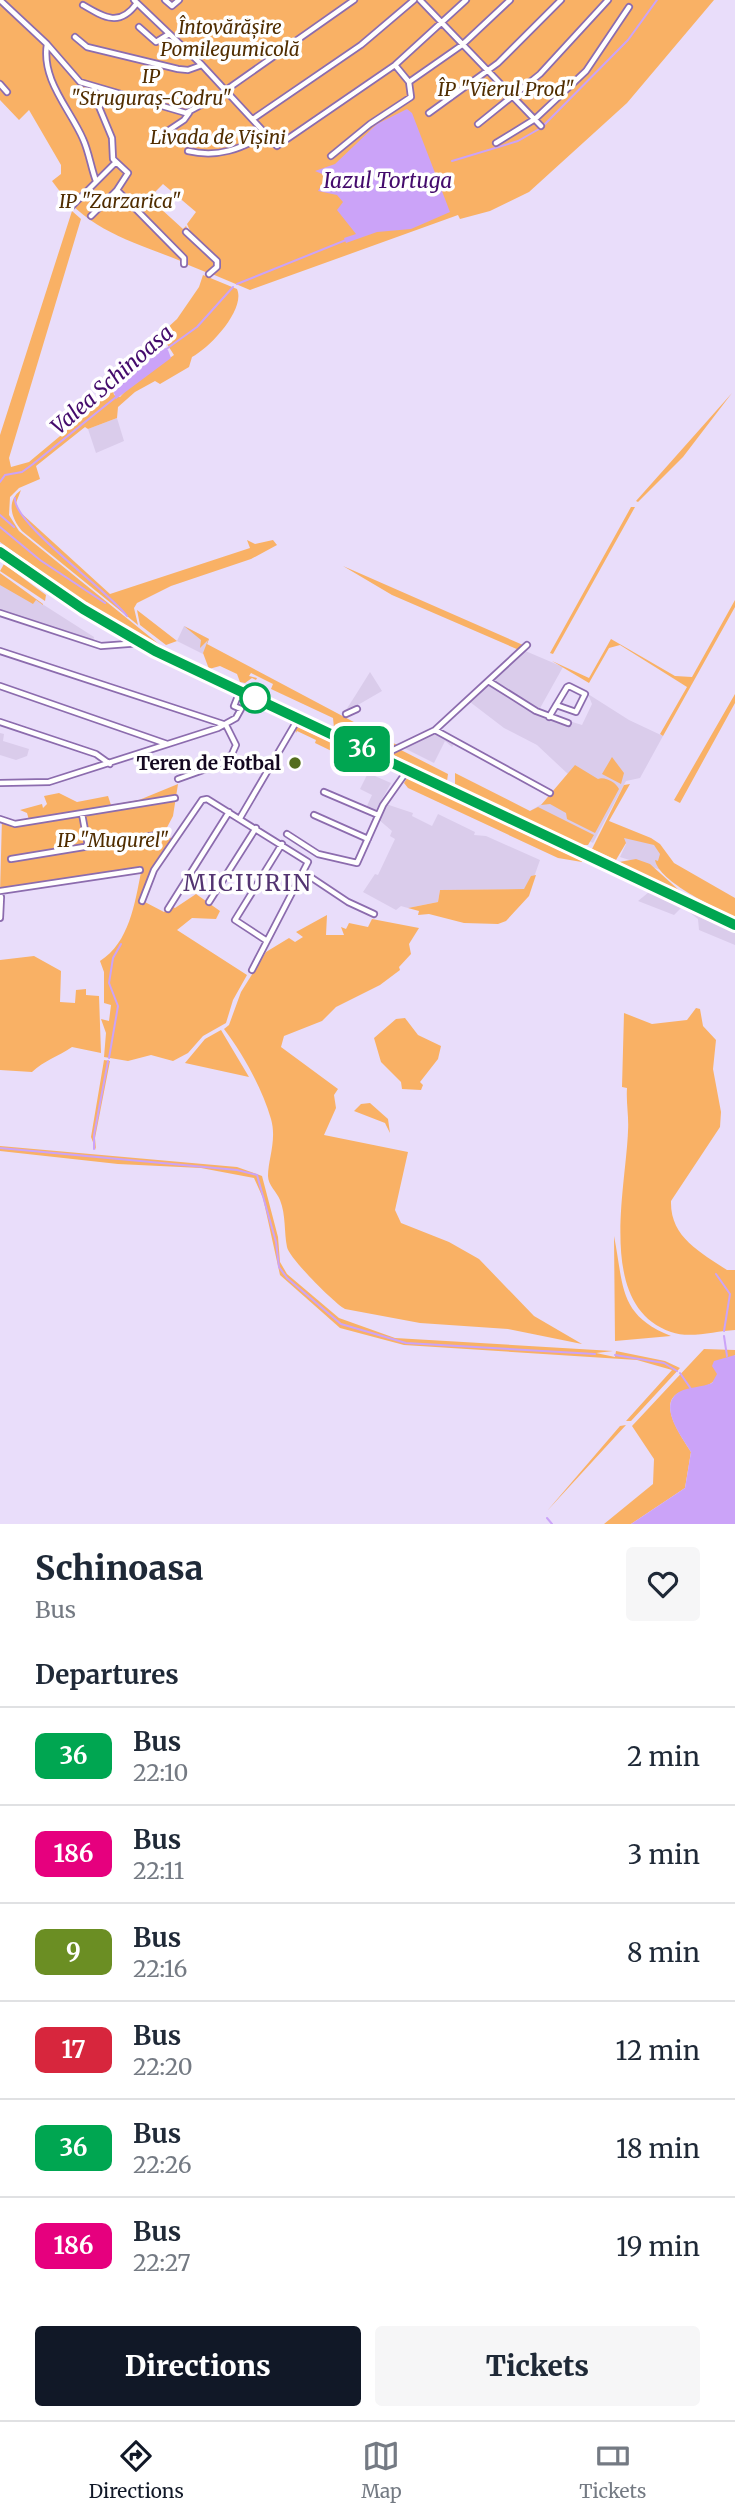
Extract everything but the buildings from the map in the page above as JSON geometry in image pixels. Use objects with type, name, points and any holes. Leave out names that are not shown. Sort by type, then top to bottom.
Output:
[{"type":"highway","points":[[0,552],[51,589],[141,643],[735,925]]},
{"type":"street","points":[[1,0],[47,44],[77,81],[188,113]]},
{"type":"street","points":[[165,0],[172,6],[178,0]]},
{"type":"street","points":[[163,134],[184,120],[188,113],[226,91],[354,0]]},
{"type":"street","points":[[253,119],[361,45],[414,0]]},
{"type":"street","points":[[420,0],[541,126]]},
{"type":"street","points":[[83,5],[101,16],[120,18],[128,16],[136,1],[202,65],[277,146],[285,144],[395,65],[466,0]]},
{"type":"street","points":[[410,82],[462,45],[510,0]]},
{"type":"street","points":[[429,113],[488,71],[561,0]]},
{"type":"street","points":[[478,124],[514,98],[565,49],[608,0]]},
{"type":"street","points":[[495,143],[536,119],[591,65],[629,6]]},
{"type":"street","points":[[139,27],[156,42],[169,34]]},
{"type":"street","points":[[75,37],[87,47],[178,69],[188,70],[202,65]]},
{"type":"street","points":[[47,44],[57,97],[84,140],[96,181]]},
{"type":"street","points":[[331,156],[372,122],[411,97],[410,82],[395,65]]},
{"type":"street","points":[[0,84],[7,92]]},
{"type":"street","points":[[91,216],[117,190],[128,173],[116,162],[112,138],[97,102],[102,90]]},
{"type":"street","points":[[188,151],[221,153],[239,148],[266,134]]},
{"type":"street","points":[[71,207],[116,162]]},
{"type":"street","points":[[117,190],[184,258],[184,264]]},
{"type":"street","points":[[186,232],[217,261],[217,267],[209,274]]},
{"type":"street","points":[[0,613],[101,646],[141,643]]},
{"type":"street","points":[[380,757],[435,730],[527,645]]},
{"type":"street","points":[[0,651],[226,725],[236,744],[229,757],[178,779]]},
{"type":"street","points":[[490,682],[549,717],[568,723]]},
{"type":"street","points":[[549,717],[556,705],[571,685],[585,694],[576,712],[556,705]]},
{"type":"street","points":[[0,686],[167,744]]},
{"type":"street","points":[[0,783],[49,782],[226,725],[236,718],[241,709],[234,706],[240,691]]},
{"type":"street","points":[[346,714],[357,709]]},
{"type":"street","points":[[240,818],[299,719]]},
{"type":"street","points":[[0,722],[96,754],[110,764]]},
{"type":"street","points":[[435,730],[550,793]]},
{"type":"street","points":[[287,834],[318,854],[357,863],[378,815],[408,770]]},
{"type":"street","points":[[324,792],[378,815]]},
{"type":"street","points":[[0,819],[15,824],[175,798]]},
{"type":"street","points":[[142,901],[165,852],[199,802],[206,800],[230,812],[282,844],[308,862],[252,970]]},
{"type":"street","points":[[168,909],[230,812]]},
{"type":"street","points":[[82,814],[88,846]]},
{"type":"street","points":[[314,815],[368,839]]},
{"type":"street","points":[[208,902],[256,828]]},
{"type":"street","points":[[11,859],[158,835]]},
{"type":"street","points":[[267,941],[235,921],[282,844]]},
{"type":"street","points":[[0,891],[141,870]]},
{"type":"street","points":[[303,872],[348,902],[374,914]]},
{"type":"street","points":[[0,918],[1,897]]},
{"type":"shaded area","points":[[117,418],[124,441],[96,453],[88,429]]},
{"type":"shaded area","points":[[0,577],[94,637],[93,641],[0,610]]},
{"type":"shaded area","points":[[184,626],[209,639],[203,654],[177,641]]},
{"type":"shaded area","points":[[523,650],[563,667],[539,710],[492,681]]},
{"type":"shaded area","points":[[370,672],[382,691],[344,713],[355,696]]},
{"type":"shaded area","points":[[490,684],[523,705],[567,724],[569,721],[582,725],[592,704],[588,694],[629,720],[663,736],[640,778],[626,781],[593,843],[530,811],[545,802],[569,775],[537,745],[504,728],[470,702]]},
{"type":"shaded area","points":[[435,732],[455,742],[452,747],[445,741],[434,763],[404,748]]},
{"type":"shaded area","points":[[0,733],[4,734],[3,741],[29,749],[27,756],[16,760],[0,755]]},
{"type":"shaded area","points":[[368,773],[391,783],[375,812],[366,808],[372,795],[360,789]]},
{"type":"shaded area","points":[[386,804],[413,813],[412,816],[432,826],[438,814],[475,832],[474,835],[486,836],[540,860],[534,877],[524,889],[440,890],[438,902],[408,908],[401,906],[396,910],[363,892],[375,874],[378,875],[395,839],[390,836],[392,831],[378,819]]},
{"type":"shaded area","points":[[624,831],[659,847],[666,857],[661,870],[620,857],[626,844],[620,841]]},
{"type":"shaded area","points":[[649,892],[681,908],[674,915],[638,901]]},
{"type":"shaded area","points":[[689,912],[735,933],[735,945],[699,930],[698,919]]},
{"type":"green space","points":[[0,0],[714,0],[627,103],[529,192],[490,211],[460,219],[458,215],[250,290],[212,274],[218,268],[218,259],[193,237],[187,224],[196,212],[163,184],[149,198],[183,229],[186,226],[191,236],[185,234],[215,260],[216,267],[208,273],[186,264],[184,260],[183,262],[110,232],[79,212],[65,198],[52,181],[61,174],[61,165],[29,110],[19,120],[0,100]]},
{"type":"green space","points":[[72,211],[81,219],[9,458],[11,467],[29,462],[96,406],[108,382],[177,319],[199,287],[203,275],[237,289],[236,307],[225,327],[192,357],[189,367],[160,384],[155,381],[135,392],[118,407],[117,418],[88,429],[85,427],[36,466],[40,479],[19,488],[10,497],[9,515],[19,531],[160,645],[84,602],[0,542],[0,435]],"holes":[[[167,344],[174,355],[129,387],[120,397],[114,395],[113,390],[140,363]]]},
{"type":"green space","points":[[732,393],[683,457],[636,501]]},
{"type":"green space","points":[[21,490],[16,503],[20,512],[110,594],[250,548],[247,540],[255,544],[273,540],[277,545],[251,559],[171,586],[137,603],[134,608],[138,625],[22,531],[12,510],[13,499]]},
{"type":"green space","points":[[631,507],[635,507],[553,654],[550,653]]},
{"type":"green space","points":[[4,564],[46,595],[45,601],[0,571]]},
{"type":"green space","points":[[343,566],[523,645],[519,650],[392,595]]},
{"type":"green space","points":[[0,573],[43,605],[36,600],[33,604],[0,585]]},
{"type":"green space","points":[[735,600],[735,607],[663,736],[660,734],[687,687],[620,645],[609,648],[589,683],[552,661],[589,678],[611,639],[675,676],[692,677]]},
{"type":"green space","points":[[137,610],[177,641],[166,645],[140,625]]},
{"type":"green space","points":[[184,626],[209,639],[207,644],[399,746],[386,752],[334,728],[333,718],[271,689],[273,684],[251,673],[249,676],[257,678],[256,680],[252,678],[245,683],[240,682],[237,674],[220,666],[209,669],[203,653],[208,640],[200,648],[201,640]]},
{"type":"green space","points":[[735,694],[735,703],[680,803],[674,800]]},
{"type":"green space","points":[[298,727],[356,754],[349,752],[346,758],[315,743],[316,740],[297,731],[296,733],[295,729]]},
{"type":"green space","points":[[399,749],[448,774],[447,781],[391,754]]},
{"type":"green space","points":[[612,757],[624,773],[621,784],[602,774]]},
{"type":"green space","points":[[575,765],[598,779],[610,780],[619,789],[595,833],[567,819],[566,813],[550,804],[541,805]]},
{"type":"green space","points":[[455,773],[530,811],[538,807],[594,835],[588,845],[582,845],[455,785]]},
{"type":"green space","points":[[407,778],[582,862],[558,858],[408,788],[404,783]]},
{"type":"green space","name":"IP \"Mugurel\"","points":[[178,784],[173,816],[162,837],[173,838],[152,872],[141,900],[164,912],[196,894],[220,911],[216,919],[192,918],[177,930],[247,975],[233,1000],[226,1023],[203,1036],[188,1053],[173,1061],[151,1055],[128,1061],[104,1057],[106,1033],[101,1019],[109,1021],[111,1005],[104,1003],[104,972],[100,961],[118,944],[124,933],[133,909],[141,872],[0,893],[2,818],[14,823],[29,820],[27,813],[20,810],[42,804],[43,808],[47,804],[44,796],[59,793],[77,802],[108,796],[111,805],[139,800]]},
{"type":"green space","points":[[630,784],[609,821],[651,838],[660,844],[674,863],[735,898],[735,917],[689,893],[667,877],[655,860],[658,861],[660,854],[654,845],[624,838],[626,843],[616,860],[592,849],[624,785]]},
{"type":"green space","points":[[636,859],[650,864],[681,892],[619,862]]},
{"type":"green space","points":[[536,875],[529,896],[506,921],[498,924],[464,923],[429,914],[418,915],[419,911],[408,908],[438,902],[440,890],[524,889],[531,876]]},
{"type":"green space","points":[[327,915],[326,935],[344,935],[341,927],[346,929],[349,923],[368,927],[372,919],[419,928],[409,944],[411,954],[399,967],[400,970],[380,985],[336,1007],[322,1021],[284,1036],[281,1047],[338,1089],[334,1095],[336,1108],[324,1135],[408,1152],[395,1210],[401,1223],[449,1242],[479,1259],[534,1316],[582,1344],[508,1329],[420,1323],[345,1309],[313,1280],[290,1253],[282,1206],[268,1179],[273,1134],[271,1119],[251,1072],[224,1029],[229,1025],[241,992],[266,952],[289,938],[295,942],[303,937],[296,932]]},
{"type":"green space","points":[[34,956],[61,971],[60,1002],[75,1003],[76,990],[86,989],[86,995],[99,996],[101,1053],[72,1047],[32,1072],[0,1070],[0,960]]},
{"type":"green space","points":[[696,1008],[700,1009],[703,1026],[716,1040],[713,1069],[721,1112],[720,1127],[671,1201],[672,1214],[681,1234],[688,1242],[727,1270],[735,1270],[735,1330],[686,1335],[671,1332],[648,1318],[632,1298],[624,1273],[621,1214],[628,1126],[627,1088],[622,1087],[624,1013],[652,1024],[687,1020]]},
{"type":"green space","points":[[405,1018],[418,1035],[441,1046],[438,1059],[420,1082],[423,1085],[421,1090],[402,1089],[401,1082],[381,1062],[374,1038],[396,1019]]},
{"type":"green space","points":[[221,1030],[249,1077],[185,1063],[205,1039]]},
{"type":"green space","points":[[104,1060],[110,1061],[95,1138],[96,1150],[91,1137]]},
{"type":"green space","points":[[370,1103],[388,1119],[390,1133],[385,1123],[354,1111],[361,1104]]},
{"type":"green space","points":[[0,1146],[237,1167],[262,1176],[278,1237],[280,1262],[287,1274],[339,1318],[395,1338],[613,1351],[596,1353],[615,1357],[616,1351],[665,1361],[680,1368],[631,1421],[626,1421],[672,1370],[637,1360],[404,1345],[340,1328],[280,1275],[263,1198],[254,1178],[201,1168],[118,1164],[0,1151]]},
{"type":"green space","points":[[614,1236],[622,1284],[632,1308],[641,1319],[671,1336],[615,1341]]},
{"type":"green space","points":[[704,1349],[735,1350],[735,1355],[710,1384],[683,1391],[671,1402],[673,1419],[691,1452],[685,1488],[631,1524],[604,1524],[653,1484],[654,1459],[632,1426]]},
{"type":"green space","points":[[626,1425],[547,1511],[620,1426]]},
{"type":"water","name":"Iazul Tortuga","points":[[407,109],[412,113],[450,212],[411,229],[377,232],[346,243],[344,238],[356,234],[337,210],[343,202],[337,195],[318,191],[327,176],[315,171],[335,164],[377,124]]},
{"type":"water","points":[[162,346],[168,350],[171,358],[116,399],[113,390]]},
{"type":"water","points":[[735,1355],[735,1524],[631,1524],[685,1488],[691,1452],[673,1422],[670,1405],[673,1398],[683,1390],[712,1383],[717,1374],[712,1366],[714,1361]]},
{"type":"waterway","name":"Valea Schinoasa","points":[[544,125],[628,40],[657,0]]},
{"type":"waterway","name":"Valea Schinoasa","points":[[452,161],[518,141],[539,129]]},
{"type":"waterway","name":"Valea Schinoasa","points":[[237,284],[346,240]]},
{"type":"waterway","name":"Valea Schinoasa","points":[[165,350],[197,327],[233,287]]},
{"type":"waterway","name":"Valea Schinoasa","points":[[0,482],[5,475],[22,472],[33,464],[116,397]]},
{"type":"waterway","points":[[15,498],[18,510],[29,524],[127,616]]},
{"type":"waterway","points":[[0,515],[14,527]]},
{"type":"waterway","points":[[0,527],[40,560],[105,603]]},
{"type":"waterway","points":[[109,1058],[118,1006],[109,983],[113,958],[121,944]]},
{"type":"waterway","points":[[94,1149],[94,1135],[108,1061]]},
{"type":"waterway","points":[[0,1148],[237,1170],[257,1175],[276,1242],[279,1267],[287,1278],[341,1324],[406,1343],[595,1354]]},
{"type":"waterway","points":[[716,1274],[730,1294],[724,1331]]},
{"type":"waterway","points":[[724,1336],[727,1356]]},
{"type":"waterway","points":[[615,1355],[664,1363],[677,1371]]},
{"type":"waterway","points":[[680,1373],[691,1389]]},
{"type":"waterway","points":[[547,1518],[552,1524]]},
{"type":"bus line","name":"36","points":[[0,552],[83,609],[155,651],[735,925]]},
{"type":"place","name":"Teren de Fotbal","points":[[295,763]]},
{"type":"district","name":"MICIURIN","points":[[248,883]]},
{"type":"park label","name":"Întovărășire Pomilegumicolă","points":[[230,38]]},
{"type":"park label","name":"IP \"Struguraș-Codru\"","points":[[151,87]]},
{"type":"park label","name":"ÎP \"Vierul Prod\"","points":[[506,89]]},
{"type":"park label","name":"Livada de Vișini","points":[[218,137]]},
{"type":"park label","name":"IP \"Zarzarica\"","points":[[120,201]]}]
